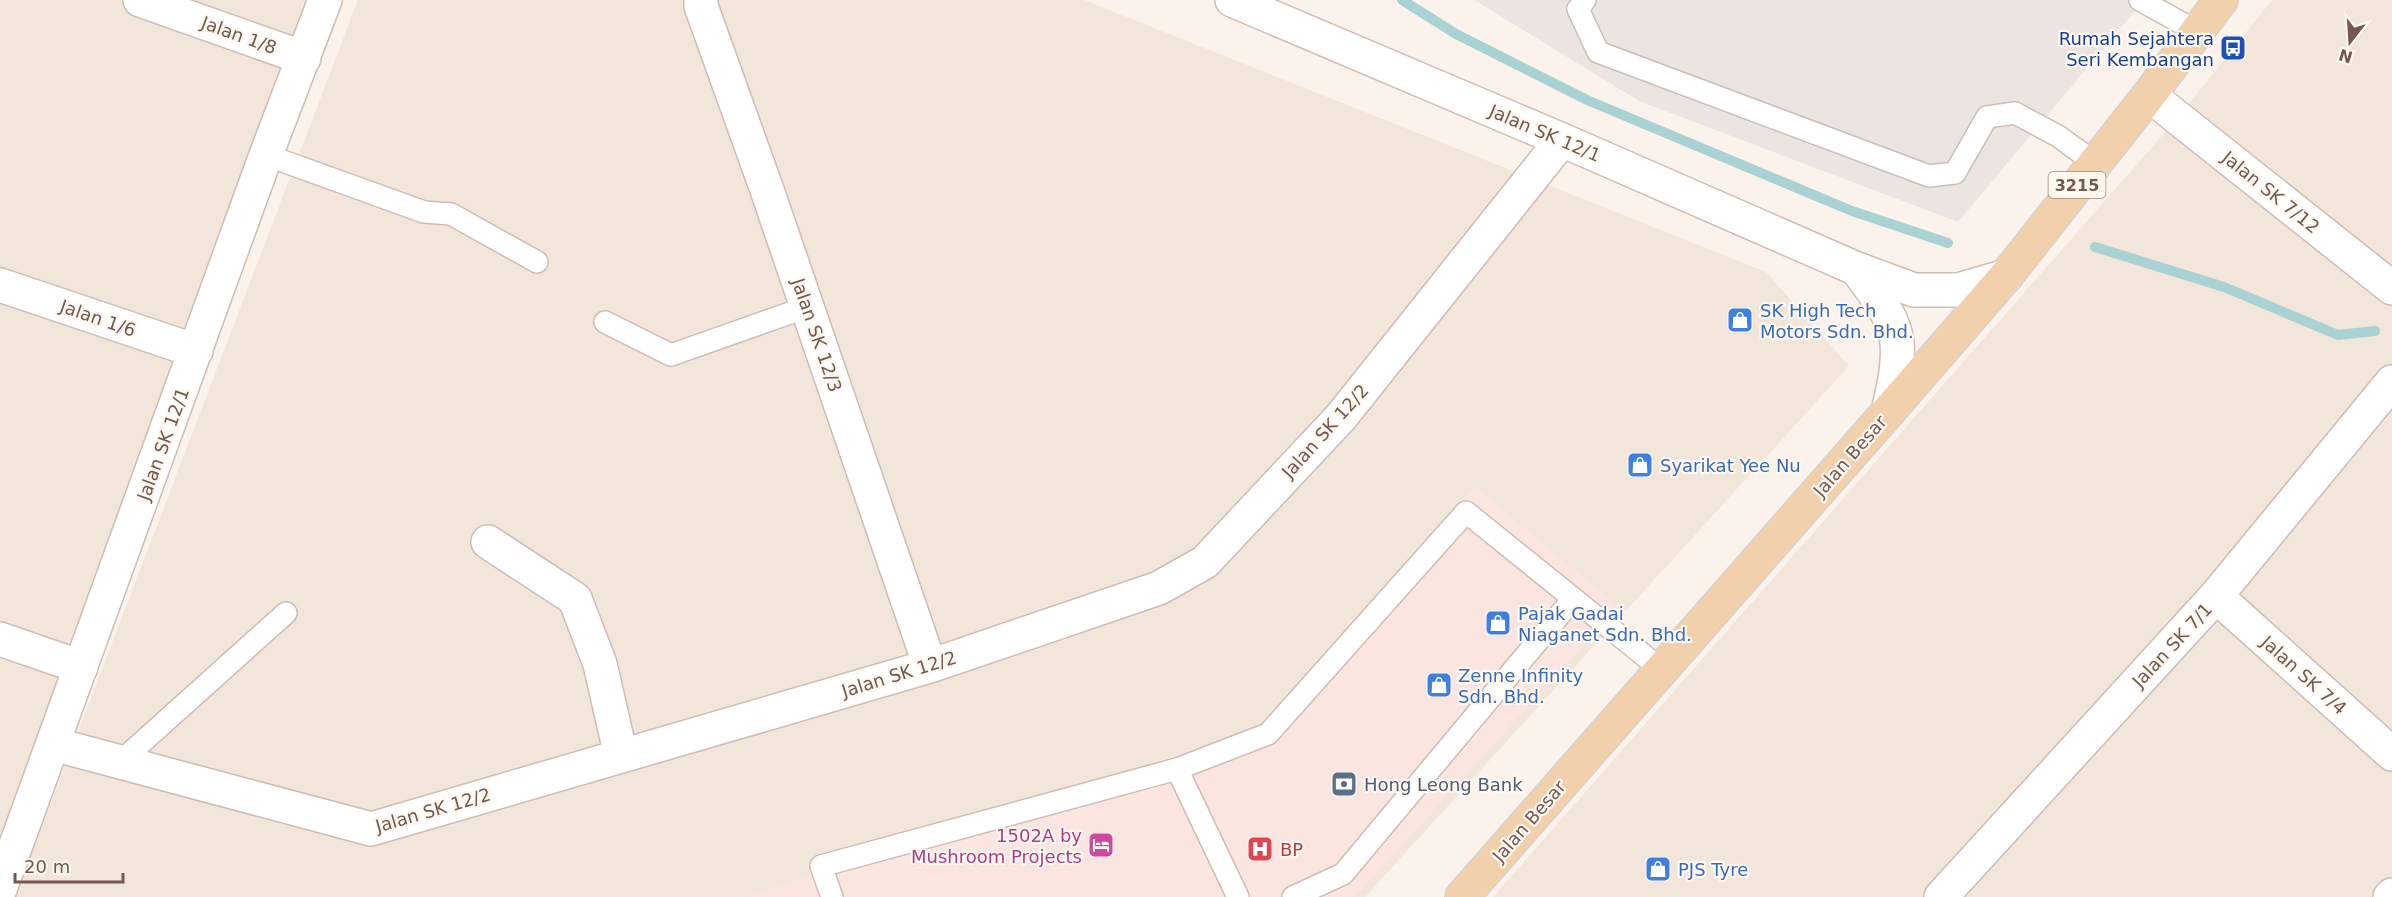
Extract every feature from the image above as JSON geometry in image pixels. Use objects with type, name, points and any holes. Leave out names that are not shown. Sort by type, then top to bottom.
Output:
[{"type":"main road","name":"Jalan Besar","points":[[1462,897],[2006,276],[2221,0]]},
{"type":"street","name":"Jalan 1/8","points":[[140,0],[304,58]]},
{"type":"street","name":"Jalan SK 12/1","points":[[0,888],[266,155],[325,0]]},
{"type":"street","name":"Jalan SK 12/1","points":[[1232,0],[1562,140],[1857,269],[1914,290],[1958,290],[2006,276]]},
{"type":"street","name":"Jalan SK 12/3","points":[[701,3],[930,666]]},
{"type":"street","name":"Jalan SK 7/12","points":[[2149,95],[2392,288]]},
{"type":"street","name":"Jalan SK 12/2","points":[[52,744],[371,829],[930,666],[1159,588],[1205,562],[1341,417],[1562,140]]},
{"type":"street","points":[[1857,269],[1888,317],[1897,340],[1897,374],[1888,412]]},
{"type":"street","name":"Jalan 1/6","points":[[0,285],[196,351]]},
{"type":"street","name":"Jalan SK 7/1","points":[[1941,897],[2216,596],[2392,382]]},
{"type":"street","points":[[488,542],[574,598],[600,664],[621,756]]},
{"type":"street","name":"Jalan SK 7/4","points":[[2216,596],[2392,754]]},
{"type":"street","points":[[0,639],[81,667]]},
{"type":"lane","points":[[1585,0],[1578,9],[1598,52],[1929,176],[1954,173],[1987,117],[2015,113],[2058,136],[2095,163]]},
{"type":"lane","points":[[2140,0],[2196,32]]},
{"type":"lane","points":[[266,155],[424,212],[450,214],[537,262]]},
{"type":"lane","points":[[605,322],[671,356],[807,307]]},
{"type":"lane","points":[[832,897],[822,866],[1177,769],[1268,734],[1466,512],[1572,600],[1662,670]]},
{"type":"lane","points":[[1293,897],[1343,874],[1572,600]]},
{"type":"lane","points":[[120,762],[286,613]]},
{"type":"lane","points":[[1177,769],[1238,897]]},
{"type":"shaded area","points":[[0,0],[339,0],[0,859]]},
{"type":"shaded area","points":[[358,0],[1084,0],[1766,272],[1849,366],[1365,897],[15,897]]},
{"type":"shaded area","points":[[1474,0],[2144,0],[1958,222],[1639,101]]},
{"type":"shaded area","points":[[2272,0],[2392,0],[2392,897],[1493,897],[2175,121]]},
{"type":"shaded area","points":[[1475,486],[1618,607],[1355,897],[746,897],[1261,726]]},
{"type":"waterway","points":[[1402,0],[1456,34],[1587,100],[1852,211],[1948,243]]},
{"type":"waterway","points":[[2095,247],[2224,287],[2338,335],[2375,331]]},
{"type":"place","name":"Rumah Sejahtera Seri Kembangan","points":[[2233,48]]},
{"type":"place","name":"SK High Tech Motors Sdn. Bhd.","points":[[1740,320]]},
{"type":"place","name":"Syarikat Yee Nu","points":[[1640,465]]},
{"type":"place","name":"Pajak Gadai Niaganet Sdn. Bhd.","points":[[1498,623]]},
{"type":"place","name":"Zenne Infinity Sdn. Bhd.","points":[[1439,685]]},
{"type":"place","name":"Hong Leong Bank","points":[[1344,784]]},
{"type":"place","name":"1502A by Mushroom Projects","points":[[1101,845]]},
{"type":"place","name":"BP","points":[[1260,849]]},
{"type":"place","name":"PJS Tyre","points":[[1658,869]]}]
